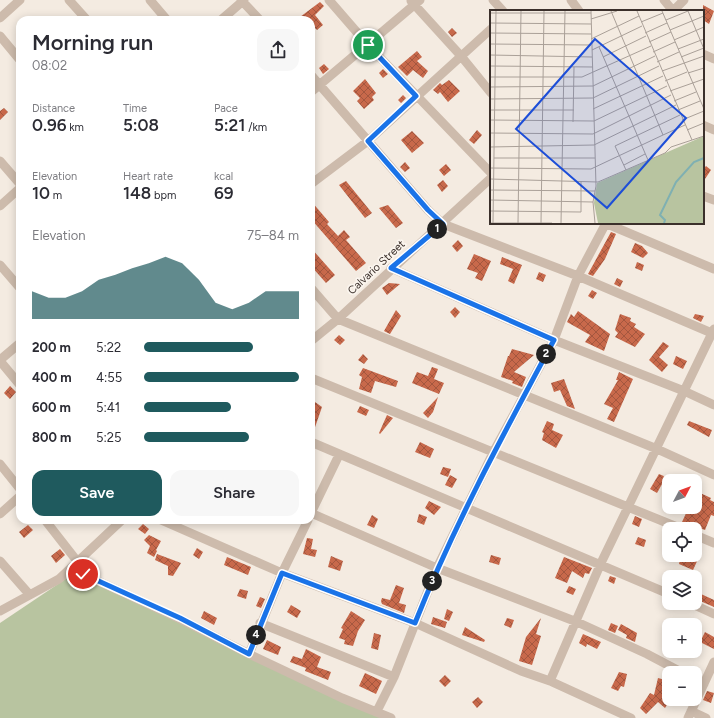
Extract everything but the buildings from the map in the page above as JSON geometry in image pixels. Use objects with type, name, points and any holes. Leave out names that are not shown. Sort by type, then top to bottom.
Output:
[{"type":"street","points":[[0,18],[20,0]]},
{"type":"street","points":[[69,0],[83,16]]},
{"type":"street","points":[[150,0],[164,16]]},
{"type":"street","points":[[225,16],[242,0],[256,16]]},
{"type":"street","points":[[329,0],[368,45],[490,172]]},
{"type":"street","points":[[493,0],[502,10]]},
{"type":"street","points":[[571,0],[578,10]]},
{"type":"street","points":[[664,0],[672,10]]},
{"type":"street","points":[[674,10],[684,0]]},
{"type":"street","points":[[315,88],[368,45],[415,2],[490,92]]},
{"type":"street","points":[[315,180],[368,141],[490,30]]},
{"type":"street","points":[[0,36],[16,55]]},
{"type":"street","points":[[704,54],[714,59]]},
{"type":"street","points":[[315,79],[428,210],[443,224],[578,276],[713,332],[601,564],[550,681]]},
{"type":"street","points":[[704,125],[714,130]]},
{"type":"street","points":[[0,161],[16,179]]},
{"type":"street","name":"Calvario Street","points":[[315,338],[338,319],[391,268],[443,224],[490,179]]},
{"type":"street","points":[[0,206],[16,192]]},
{"type":"street","points":[[704,196],[714,200]]},
{"type":"street","points":[[377,711],[394,677],[438,568],[494,451],[554,340],[578,276],[605,224]]},
{"type":"street","points":[[608,224],[714,269]]},
{"type":"street","points":[[0,265],[16,283]]},
{"type":"street","points":[[391,268],[554,340],[684,391],[714,405]]},
{"type":"street","points":[[315,293],[338,319],[441,362],[525,394],[657,449],[714,475]]},
{"type":"street","points":[[16,347],[0,361],[16,380]]},
{"type":"street","points":[[315,380],[494,451],[665,522]]},
{"type":"street","points":[[315,444],[662,591]]},
{"type":"street","points":[[315,505],[339,454]]},
{"type":"street","points":[[0,464],[16,483]]},
{"type":"street","points":[[0,514],[16,500]]},
{"type":"street","points":[[315,515],[438,568],[577,622],[670,666]]},
{"type":"street","points":[[48,524],[77,561],[83,574],[180,618],[249,654],[342,698],[391,718]]},
{"type":"street","points":[[0,611],[59,579],[118,524]]},
{"type":"street","points":[[170,524],[282,573],[415,623],[521,670],[550,681],[631,718]]},
{"type":"street","points":[[249,654],[260,623],[306,524]]},
{"type":"street","points":[[702,538],[714,543]]},
{"type":"street","points":[[0,561],[29,594]]},
{"type":"street","points":[[702,608],[714,614]]},
{"type":"street","points":[[260,623],[394,677]]},
{"type":"street","points":[[706,718],[690,714],[714,662]]},
{"type":"green space","points":[[76,572],[388,718],[0,718],[0,623]]},
{"type":"route","points":[[83,574],[124,594],[180,618],[249,654],[260,623],[282,573],[415,623],[438,568],[494,451],[554,340],[391,268],[443,224],[428,210],[368,141],[416,96],[368,45]]}]
